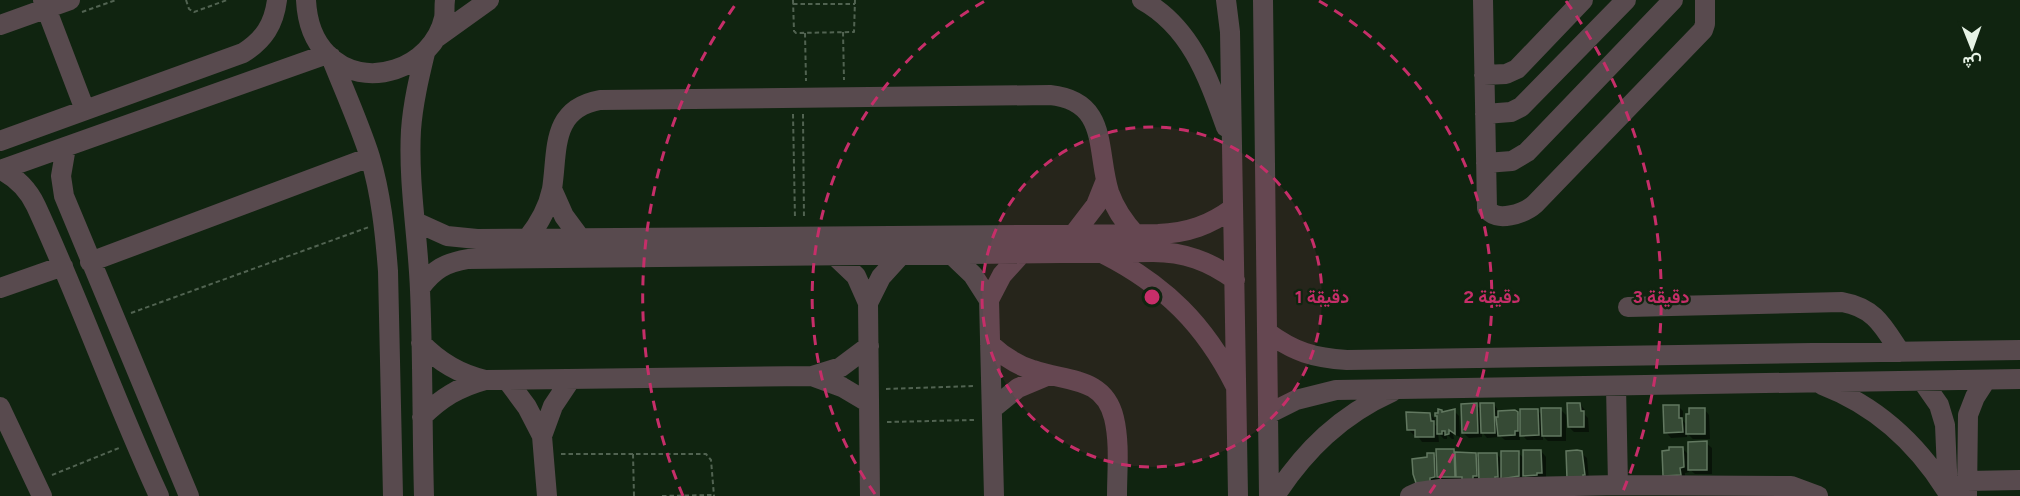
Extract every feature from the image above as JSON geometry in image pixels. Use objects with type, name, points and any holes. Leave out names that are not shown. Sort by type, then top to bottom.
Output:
[{"type":"street","points":[[0,25],[48,10],[70,0]]},
{"type":"street","points":[[278,0],[329,56],[370,157],[383,222],[388,271],[393,496]]},
{"type":"street","points":[[0,141],[243,53],[261,40],[273,21],[278,0]]},
{"type":"street","points":[[306,0],[308,20],[315,38]]},
{"type":"street","points":[[424,496],[420,288],[416,222],[411,186],[411,130],[417,86],[431,45],[444,18],[445,0]]},
{"type":"street","points":[[0,170],[238,85],[329,56],[348,68],[369,73],[389,72],[409,65],[489,0]]},
{"type":"street","points":[[1142,0],[1168,18],[1199,57],[1232,146]]},
{"type":"street","points":[[1226,0],[1230,32],[1238,496]]},
{"type":"street","points":[[1263,0],[1269,496]]},
{"type":"street","points":[[1483,0],[1487,208],[1495,215],[1514,215],[1530,208],[1703,30],[1705,0]]},
{"type":"street","points":[[1484,75],[1506,74],[1517,69],[1582,0]]},
{"type":"street","points":[[1485,114],[1510,112],[1521,107],[1626,0]]},
{"type":"street","points":[[1486,163],[1512,161],[1527,152],[1673,0]]},
{"type":"street","points":[[48,10],[85,110]]},
{"type":"street","points":[[230,59],[238,85]]},
{"type":"street","points":[[527,239],[543,214],[552,189],[556,143],[561,126],[572,112],[587,102],[845,96],[1063,97],[1081,106],[1094,120],[1104,157],[1106,180],[1117,211],[1136,235]]},
{"type":"street","points":[[66,147],[61,176],[64,196],[189,496]]},
{"type":"street","points":[[90,261],[370,157]]},
{"type":"street","points":[[0,170],[18,181],[32,196],[159,496]]},
{"type":"street","points":[[1073,235],[1096,205],[1106,180]]},
{"type":"street","points":[[552,189],[564,216],[581,239]]},
{"type":"street","points":[[36,206],[64,196]]},
{"type":"street","points":[[420,288],[430,274],[442,267],[468,259],[740,247],[800,237],[1175,234],[1206,225],[1233,208]]},
{"type":"street","points":[[416,222],[440,234],[462,239],[581,239],[740,247],[835,256],[1167,252],[1210,263],[1234,280]]},
{"type":"street","points":[[1102,253],[1150,281],[1192,318],[1214,348],[1237,389]]},
{"type":"street","points":[[951,254],[973,275],[989,300]]},
{"type":"street","points":[[994,496],[989,300],[1002,275],[1021,254]]},
{"type":"street","points":[[868,303],[881,277],[901,255]]},
{"type":"street","points":[[835,256],[856,276],[868,303],[870,496]]},
{"type":"street","points":[[0,288],[63,266]]},
{"type":"street","points":[[1628,307],[1842,302],[1855,304],[1876,317],[1900,352]]},
{"type":"street","points":[[1267,332],[1281,342],[1312,357],[1347,360],[2020,350]]},
{"type":"street","points":[[421,343],[450,367],[485,380],[812,376],[841,367],[868,346]]},
{"type":"street","points":[[990,344],[1011,361],[1023,367],[1049,375],[1078,380],[1092,386],[1103,395],[1111,407],[1115,420],[1117,496]]},
{"type":"street","points":[[992,414],[1018,388],[1049,375]]},
{"type":"street","points":[[812,376],[842,387],[869,405]]},
{"type":"street","points":[[1268,414],[1316,394],[1336,390],[2020,379]]},
{"type":"street","points":[[422,417],[450,393],[485,380]]},
{"type":"street","points":[[507,380],[527,407],[543,446],[547,496]]},
{"type":"street","points":[[543,446],[554,406],[571,380]]},
{"type":"street","points":[[1957,492],[1968,415],[1975,397],[1986,380]]},
{"type":"street","points":[[1814,382],[1860,403],[1895,428],[1957,492]]},
{"type":"street","points":[[1923,382],[1939,405],[1945,425],[1957,492]]},
{"type":"street","points":[[1616,386],[1618,485]]},
{"type":"street","points":[[1275,496],[1298,462],[1333,427],[1353,412],[1397,389]]},
{"type":"street","points":[[0,409],[39,489]]},
{"type":"street","points":[[133,439],[159,425]]},
{"type":"street","points":[[1957,492],[2020,480]]},
{"type":"street","points":[[1410,496],[1419,492],[1440,489],[1618,485],[1756,491],[1791,486],[1818,496]]},
{"type":"path","points":[[48,10],[116,0]]},
{"type":"path","points":[[186,0],[189,9],[194,12],[227,0]]},
{"type":"path","points":[[793,2],[855,2],[855,30],[853,32],[795,33],[793,2]]},
{"type":"path","points":[[843,32],[845,96]]},
{"type":"path","points":[[800,237],[801,97],[805,33]]},
{"type":"path","points":[[800,237],[801,97]]},
{"type":"path","points":[[115,319],[383,222]]},
{"type":"path","points":[[869,405],[991,385]]},
{"type":"path","points":[[869,405],[992,414]]},
{"type":"path","points":[[39,489],[133,439]]},
{"type":"path","points":[[543,446],[633,454],[706,454],[711,460],[714,496],[662,496]]},
{"type":"path","points":[[633,454],[634,496]]},
{"type":"building","points":[[1477,403],[1478,433],[1462,433],[1461,404]]},
{"type":"building","points":[[1480,403],[1494,403],[1495,433],[1481,433]]},
{"type":"building","points":[[1567,403],[1580,403],[1581,411],[1584,411],[1584,427],[1568,427]]},
{"type":"building","points":[[1663,405],[1679,405],[1679,418],[1682,418],[1683,432],[1664,433]]},
{"type":"building","points":[[1541,408],[1561,408],[1561,436],[1542,436]]},
{"type":"building","points":[[1689,408],[1705,408],[1705,434],[1686,434],[1686,414],[1689,414]]},
{"type":"building","points":[[1438,409],[1442,412],[1455,409],[1455,434],[1449,430],[1449,434],[1445,435],[1445,431],[1442,431],[1442,434],[1437,434],[1435,413],[1438,413]]},
{"type":"building","points":[[1520,409],[1538,409],[1539,435],[1520,436]]},
{"type":"building","points":[[1515,410],[1518,412],[1518,431],[1515,431],[1515,435],[1498,436],[1496,417],[1498,417],[1498,411]]},
{"type":"building","points":[[1406,412],[1430,413],[1431,421],[1434,421],[1434,437],[1415,437],[1415,430],[1407,430]]},
{"type":"building","points":[[1707,441],[1707,470],[1688,470],[1688,442]]},
{"type":"building","points":[[1669,447],[1683,447],[1684,467],[1680,468],[1681,475],[1663,476],[1662,451],[1669,450]]},
{"type":"building","points":[[1436,449],[1454,449],[1455,477],[1437,477]]},
{"type":"building","points":[[1523,450],[1541,450],[1542,473],[1523,476]]},
{"type":"building","points":[[1501,451],[1519,451],[1519,476],[1501,479]]},
{"type":"building","points":[[1566,451],[1582,451],[1585,475],[1583,478],[1567,479]]},
{"type":"building","points":[[1455,452],[1476,453],[1477,476],[1473,476],[1473,480],[1462,480],[1462,477],[1456,477]]},
{"type":"building","points":[[1427,453],[1434,453],[1435,477],[1430,478],[1430,486],[1416,483],[1413,474],[1412,459],[1427,457]]},
{"type":"building","points":[[1478,453],[1497,453],[1498,477],[1495,477],[1495,480],[1479,481]]}]
